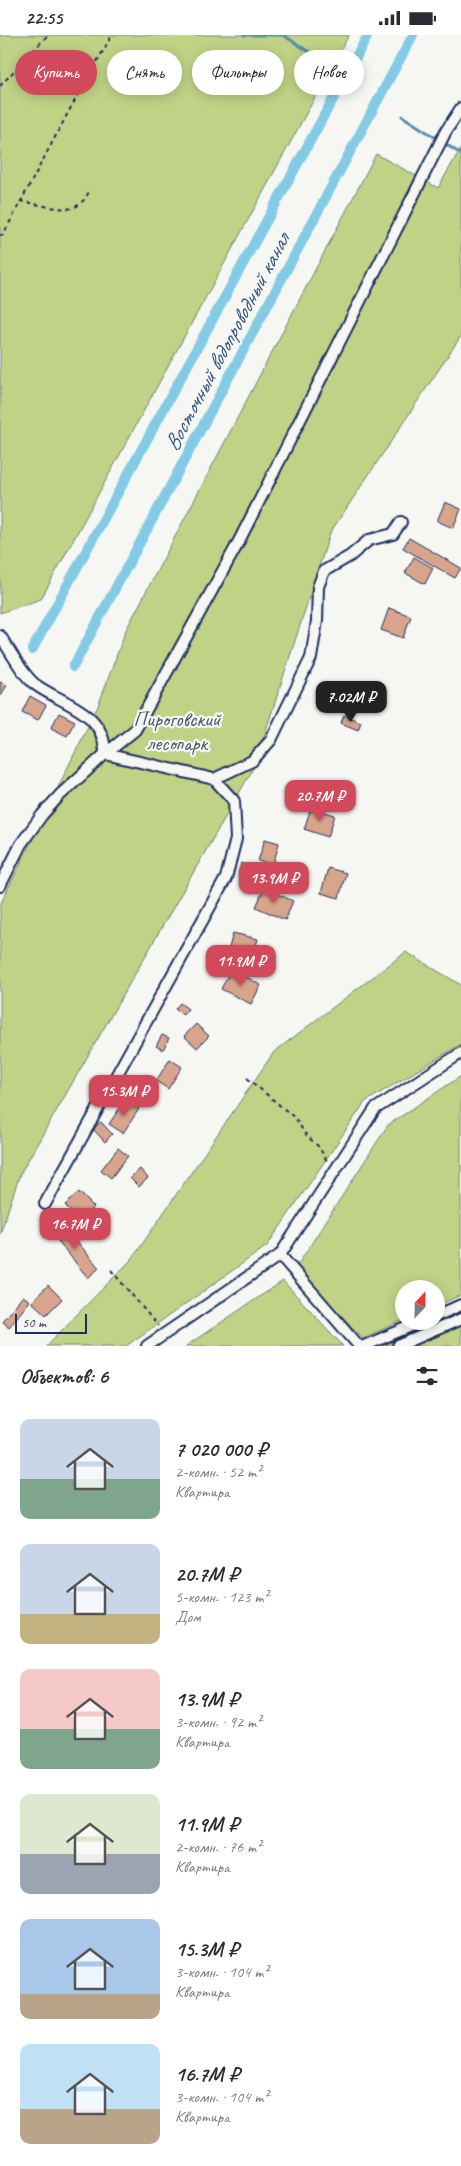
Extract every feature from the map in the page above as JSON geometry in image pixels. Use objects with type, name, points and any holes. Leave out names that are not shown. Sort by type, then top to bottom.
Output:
[{"type":"street","points":[[0,886],[21,844],[42,815],[60,795],[135,729],[237,545],[448,128],[461,108]]},
{"type":"street","points":[[214,779],[252,761],[271,740],[311,658],[317,621],[318,587],[324,571],[350,556],[369,540],[392,534],[401,521]]},
{"type":"street","points":[[0,636],[35,685],[65,700],[86,714],[105,739],[105,754]]},
{"type":"street","points":[[45,1204],[226,878],[236,839],[234,801],[214,779],[105,754]]},
{"type":"street","points":[[148,1346],[280,1255],[330,1175],[375,1109],[461,1053]]},
{"type":"street","points":[[280,1255],[359,1346]]},
{"type":"street","points":[[445,1312],[461,1305]]},
{"type":"street","points":[[398,1346],[461,1319]]},
{"type":"street","points":[[364,1346],[402,1330]]},
{"type":"path","points":[[0,86],[48,35]]},
{"type":"path","points":[[1,236],[112,35]]},
{"type":"path","points":[[20,201],[46,207],[72,209],[83,202],[89,192]]},
{"type":"path","points":[[246,1078],[295,1118],[306,1135],[319,1147],[328,1161],[330,1175]]},
{"type":"path","points":[[111,1270],[166,1335]]},
{"type":"green space","points":[[0,35],[349,35],[341,50],[294,50],[294,95],[316,95],[41,599],[0,613]]},
{"type":"green space","name":"Пироговский лесопарк","points":[[461,148],[461,336],[330,533],[254,767],[20,1174],[0,1234],[0,905],[98,706],[126,630],[376,154],[438,188]]},
{"type":"green space","points":[[406,952],[461,985],[461,1044],[365,1102],[267,1246],[126,1346],[46,1346],[132,1259],[274,1052]]},
{"type":"green space","points":[[461,1076],[461,1295],[445,1302],[445,1280],[395,1280],[395,1324],[363,1338],[295,1269],[388,1125]]},
{"type":"green space","points":[[283,1281],[343,1346],[186,1346]]},
{"type":"green space","points":[[461,1311],[461,1346],[383,1346],[419,1330],[445,1330],[445,1318]]},
{"type":"building","points":[[445,502],[461,509],[453,528],[437,521]]},
{"type":"building","points":[[409,538],[461,568],[455,578],[403,548]]},
{"type":"building","points":[[414,557],[433,568],[425,584],[405,573]]},
{"type":"building","points":[[389,608],[411,616],[403,638],[381,630]]},
{"type":"building","points":[[0,682],[7,685],[0,697]]},
{"type":"building","points":[[30,696],[46,705],[38,720],[22,712]]},
{"type":"building","points":[[59,713],[75,721],[67,736],[51,728]]},
{"type":"building","points":[[344,715],[361,722],[358,730],[341,723]]},
{"type":"building","points":[[311,808],[335,815],[328,837],[304,829]]},
{"type":"building","points":[[265,839],[279,843],[273,865],[258,861]]},
{"type":"building","points":[[241,863],[252,866],[250,875],[239,872]]},
{"type":"building","points":[[328,868],[346,873],[339,898],[321,893]]},
{"type":"building","points":[[264,888],[293,901],[285,920],[256,907]]},
{"type":"building","points":[[233,933],[258,939],[253,955],[229,948]]},
{"type":"building","points":[[231,969],[261,985],[251,1004],[221,989]]},
{"type":"building","points":[[180,1003],[188,1009],[183,1015],[175,1009]]},
{"type":"building","points":[[196,1024],[209,1036],[197,1048],[184,1036]]},
{"type":"building","points":[[162,1035],[169,1038],[163,1050],[156,1046]]},
{"type":"building","points":[[170,1059],[182,1067],[168,1089],[156,1081]]},
{"type":"building","points":[[125,1100],[139,1109],[123,1133],[109,1124]]},
{"type":"building","points":[[101,1122],[112,1134],[105,1142],[93,1129]]},
{"type":"building","points":[[118,1148],[128,1156],[111,1178],[101,1170]]},
{"type":"building","points":[[140,1169],[148,1178],[139,1187],[130,1178]]},
{"type":"building","points":[[79,1192],[94,1207],[79,1221],[65,1205]]},
{"type":"building","points":[[61,1222],[99,1268],[88,1278],[50,1231]]},
{"type":"building","points":[[48,1285],[62,1299],[46,1315],[32,1302]]},
{"type":"building","points":[[23,1296],[30,1301],[9,1327],[2,1321]]},
{"type":"waterway","points":[[244,35],[283,35],[306,50]]},
{"type":"waterway","name":"Восточный водопроводный канал","points":[[32,650],[368,35]]},
{"type":"waterway","name":"Восточный водопроводный канал","points":[[73,667],[413,35]]},
{"type":"waterway","points":[[402,116],[461,154]]}]
